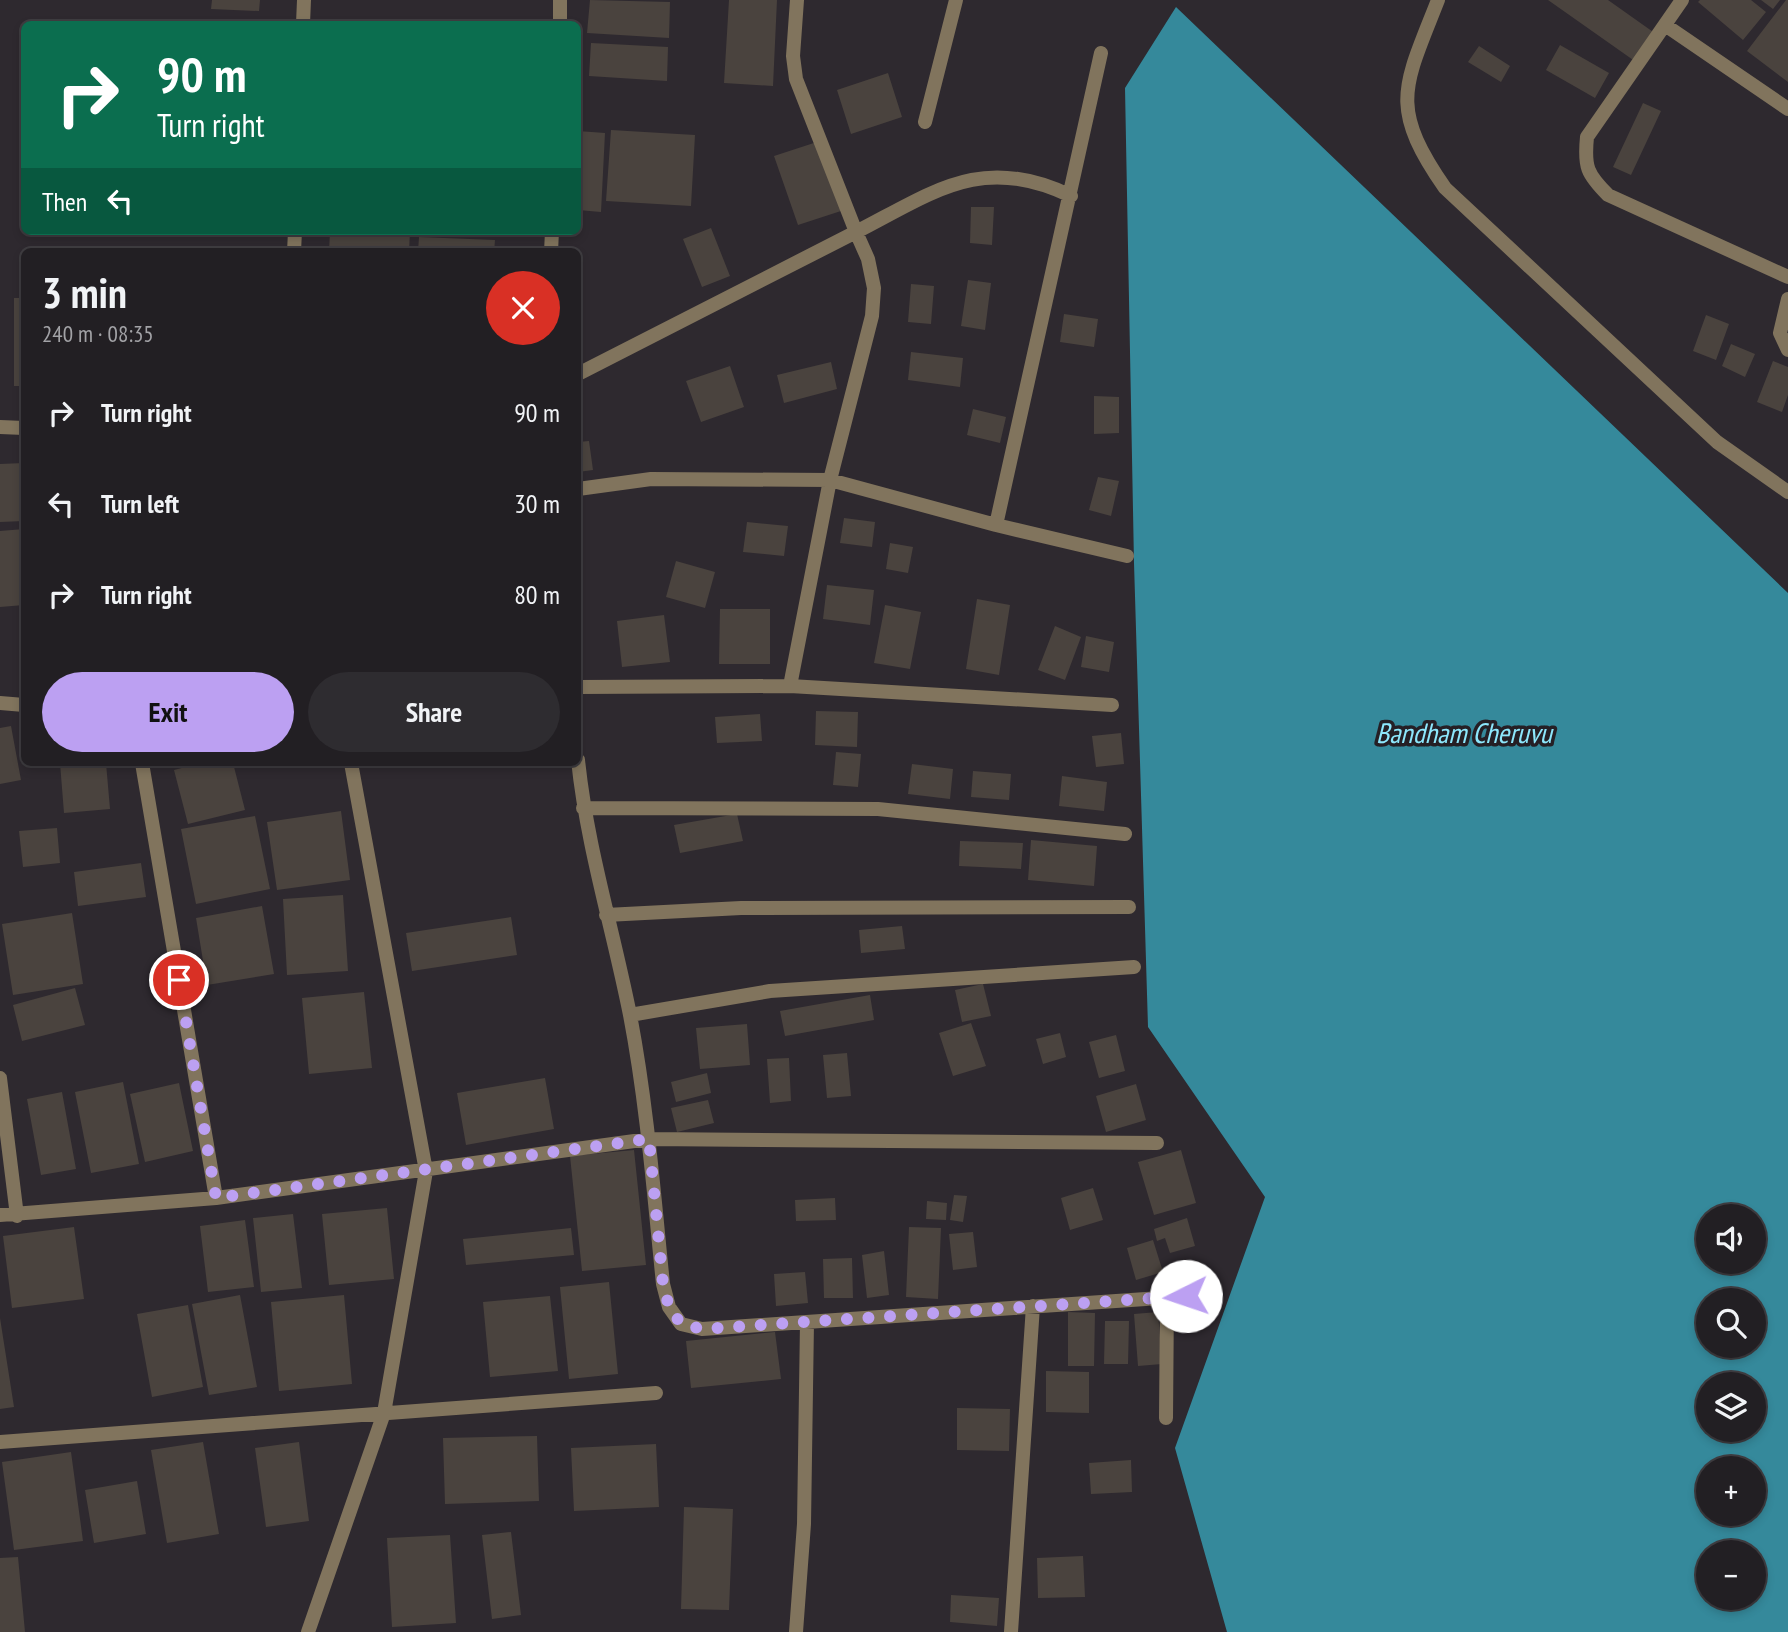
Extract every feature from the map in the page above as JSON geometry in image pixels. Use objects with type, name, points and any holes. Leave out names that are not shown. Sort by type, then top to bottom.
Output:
[{"type":"street","points":[[303,21],[304,0]]},
{"type":"street","points":[[559,21],[560,0]]},
{"type":"street","points":[[790,686],[830,480],[872,316],[874,288],[868,259],[796,79],[793,56],[797,0]]},
{"type":"street","points":[[925,122],[956,0]]},
{"type":"street","points":[[1438,0],[1407,82],[1407,113],[1421,153],[1445,188],[1717,442],[1788,492]]},
{"type":"street","points":[[1682,0],[1587,137],[1584,162],[1592,179],[1608,195],[1788,277]]},
{"type":"street","points":[[1665,25],[1788,109]]},
{"type":"street","points":[[996,525],[1101,53]]},
{"type":"street","points":[[581,372],[944,187],[970,178],[1047,185],[1071,196]]},
{"type":"street","points":[[1788,299],[1780,333],[1788,349]]},
{"type":"street","points":[[0,427],[21,428]]},
{"type":"street","points":[[581,489],[651,479],[830,480],[996,525],[1127,556]]},
{"type":"street","points":[[581,687],[790,686],[1112,705]]},
{"type":"street","points":[[0,704],[21,705]]},
{"type":"street","points":[[143,766],[216,1198]]},
{"type":"street","points":[[308,1632],[384,1413],[426,1171],[352,766]]},
{"type":"street","points":[[579,766],[583,808],[630,1015],[649,1139],[663,1284],[669,1307],[681,1324],[702,1329],[1205,1295]]},
{"type":"street","points":[[583,808],[878,809],[1125,834]]},
{"type":"street","points":[[606,915],[741,908],[1129,907]]},
{"type":"street","points":[[630,1015],[770,991],[1133,967]]},
{"type":"street","points":[[0,1078],[17,1216]]},
{"type":"street","points":[[0,1215],[17,1216],[216,1198],[649,1139],[1157,1143]]},
{"type":"street","points":[[1166,1418],[1167,1297]]},
{"type":"street","points":[[1011,1632],[1033,1306]]},
{"type":"street","points":[[796,1632],[804,1524],[807,1322]]},
{"type":"street","points":[[0,1442],[656,1393]]},
{"type":"water","name":"Bandham Cheruvu","points":[[1176,7],[1788,593],[1788,1632],[1227,1632],[1175,1448],[1265,1197],[1148,1027],[1134,563],[1125,88]]},
{"type":"building","points":[[212,0],[260,0],[259,11],[211,9]]},
{"type":"building","points":[[590,0],[670,2],[669,38],[587,33]]},
{"type":"building","points":[[729,0],[777,0],[773,86],[724,83]]},
{"type":"building","points":[[1548,0],[1608,0],[1656,34],[1636,62]]},
{"type":"building","points":[[1751,0],[1766,12],[1743,40],[1698,2]]},
{"type":"building","points":[[1761,0],[1780,0],[1773,9]]},
{"type":"building","points":[[1788,0],[1788,82],[1747,51]]},
{"type":"building","points":[[591,43],[668,47],[667,81],[589,76]]},
{"type":"building","points":[[1560,45],[1609,73],[1595,98],[1546,70]]},
{"type":"building","points":[[1479,46],[1510,66],[1501,82],[1468,62]]},
{"type":"building","points":[[888,73],[902,117],[851,134],[837,90]]},
{"type":"building","points":[[1643,103],[1661,111],[1631,175],[1613,167]]},
{"type":"building","points":[[611,130],[695,135],[691,206],[606,201]]},
{"type":"building","points":[[581,131],[605,133],[601,212],[581,210]]},
{"type":"building","points":[[820,141],[844,210],[798,225],[774,156]]},
{"type":"building","points":[[971,207],[994,207],[992,245],[970,243]]},
{"type":"building","points":[[711,228],[730,276],[702,287],[683,239]]},
{"type":"building","points":[[330,235],[410,235],[409,248],[329,248]]},
{"type":"building","points":[[419,237],[495,240],[494,248],[418,248]]},
{"type":"building","points":[[968,280],[991,283],[985,330],[961,326]]},
{"type":"building","points":[[911,284],[934,286],[931,324],[908,322]]},
{"type":"building","points":[[14,298],[21,298],[21,386],[14,386]]},
{"type":"building","points":[[1064,314],[1098,319],[1094,347],[1060,342]]},
{"type":"building","points":[[1706,315],[1729,324],[1716,360],[1693,351]]},
{"type":"building","points":[[1731,344],[1755,354],[1745,377],[1722,366]]},
{"type":"building","points":[[911,352],[963,358],[960,387],[908,380]]},
{"type":"building","points":[[1773,361],[1788,367],[1788,395],[1782,412],[1757,402]]},
{"type":"building","points":[[831,362],[837,389],[784,403],[777,375]]},
{"type":"building","points":[[730,366],[744,407],[701,422],[686,381]]},
{"type":"building","points":[[1094,396],[1119,397],[1119,433],[1094,434]]},
{"type":"building","points":[[973,409],[1006,417],[1000,443],[967,435]]},
{"type":"building","points":[[589,441],[593,470],[581,472],[581,442]]},
{"type":"building","points":[[21,463],[21,521],[0,522],[0,464]]},
{"type":"building","points":[[1098,477],[1119,481],[1111,516],[1089,510]]},
{"type":"building","points":[[844,518],[875,522],[872,547],[840,543]]},
{"type":"building","points":[[747,522],[788,526],[784,556],[743,552]]},
{"type":"building","points":[[21,529],[21,605],[0,607],[0,531]]},
{"type":"building","points":[[890,543],[913,547],[908,573],[886,569]]},
{"type":"building","points":[[676,561],[715,572],[705,608],[666,597]]},
{"type":"building","points":[[827,585],[874,590],[870,625],[823,619]]},
{"type":"building","points":[[977,599],[1010,605],[999,675],[966,669]]},
{"type":"building","points":[[885,605],[921,612],[910,669],[874,663]]},
{"type":"building","points":[[720,609],[770,609],[770,664],[719,664]]},
{"type":"building","points":[[664,615],[670,662],[622,667],[617,621]]},
{"type":"building","points":[[1055,626],[1081,637],[1065,680],[1038,670]]},
{"type":"building","points":[[1086,636],[1114,642],[1109,672],[1081,667]]},
{"type":"building","points":[[816,711],[858,712],[857,747],[815,745]]},
{"type":"building","points":[[760,714],[762,741],[717,743],[715,717]]},
{"type":"building","points":[[11,726],[21,780],[0,784],[0,728]]},
{"type":"building","points":[[1121,733],[1124,764],[1096,767],[1092,736]]},
{"type":"building","points":[[836,752],[861,754],[858,787],[833,785]]},
{"type":"building","points":[[912,764],[953,769],[950,799],[908,794]]},
{"type":"building","points":[[60,766],[106,766],[110,809],[64,813]]},
{"type":"building","points":[[189,766],[234,766],[245,810],[188,824],[174,770]]},
{"type":"building","points":[[973,771],[1011,774],[1009,800],[971,797]]},
{"type":"building","points":[[1062,776],[1107,782],[1104,811],[1059,806]]},
{"type":"building","points":[[341,811],[350,880],[277,890],[267,822]]},
{"type":"building","points":[[737,814],[743,841],[680,853],[674,825]]},
{"type":"building","points":[[255,816],[270,889],[196,904],[181,829]]},
{"type":"building","points":[[57,828],[60,863],[23,867],[19,831]]},
{"type":"building","points":[[1031,840],[1097,846],[1094,886],[1028,880]]},
{"type":"building","points":[[960,841],[1023,843],[1021,869],[959,866]]},
{"type":"building","points":[[141,863],[146,897],[78,906],[74,872]]},
{"type":"building","points":[[343,895],[348,971],[287,975],[283,899]]},
{"type":"building","points":[[262,906],[274,974],[207,985],[196,918]]},
{"type":"building","points":[[72,913],[83,984],[13,995],[2,924]]},
{"type":"building","points":[[511,917],[517,955],[412,971],[406,933]]},
{"type":"building","points":[[902,926],[905,949],[861,953],[859,930]]},
{"type":"building","points":[[983,984],[991,1016],[962,1022],[955,990]]},
{"type":"building","points":[[75,988],[85,1025],[22,1041],[13,1005]]},
{"type":"building","points":[[364,992],[372,1068],[309,1074],[302,998]]},
{"type":"building","points":[[870,995],[874,1020],[785,1036],[780,1011]]},
{"type":"building","points":[[971,1023],[986,1066],[953,1076],[939,1033]]},
{"type":"building","points":[[747,1024],[750,1065],[700,1069],[696,1028]]},
{"type":"building","points":[[1060,1033],[1066,1057],[1043,1064],[1036,1039]]},
{"type":"building","points":[[1116,1035],[1125,1071],[1099,1078],[1089,1042]]},
{"type":"building","points":[[847,1053],[851,1096],[827,1098],[823,1055]]},
{"type":"building","points":[[789,1058],[791,1101],[770,1103],[767,1059]]},
{"type":"building","points":[[707,1073],[711,1093],[676,1102],[671,1082]]},
{"type":"building","points":[[545,1078],[554,1129],[466,1145],[457,1093]]},
{"type":"building","points":[[123,1082],[139,1164],[91,1173],[75,1092]]},
{"type":"building","points":[[179,1083],[193,1151],[145,1162],[130,1094]]},
{"type":"building","points":[[1136,1084],[1146,1120],[1106,1132],[1096,1096]]},
{"type":"building","points":[[62,1092],[76,1169],[41,1175],[27,1099]]},
{"type":"building","points":[[708,1100],[714,1123],[677,1132],[671,1108]]},
{"type":"building","points":[[634,1150],[646,1265],[582,1271],[570,1156]]},
{"type":"building","points":[[1181,1150],[1196,1203],[1154,1215],[1138,1162]]},
{"type":"building","points":[[1093,1188],[1103,1220],[1070,1230],[1061,1198]]},
{"type":"building","points":[[954,1195],[967,1196],[963,1222],[950,1220]]},
{"type":"building","points":[[835,1198],[836,1220],[796,1221],[795,1200]]},
{"type":"building","points":[[927,1201],[947,1203],[946,1220],[926,1219]]},
{"type":"building","points":[[387,1208],[394,1279],[329,1285],[322,1214]]},
{"type":"building","points":[[293,1214],[302,1288],[261,1292],[253,1218]]},
{"type":"building","points":[[1187,1218],[1195,1246],[1170,1253],[1165,1238],[1157,1241],[1154,1229]]},
{"type":"building","points":[[245,1220],[254,1287],[208,1292],[200,1226]]},
{"type":"building","points":[[74,1227],[84,1299],[12,1308],[3,1236]]},
{"type":"building","points":[[909,1227],[941,1228],[938,1299],[906,1297]]},
{"type":"building","points":[[571,1228],[574,1255],[466,1265],[463,1239]]},
{"type":"building","points":[[973,1232],[977,1267],[953,1270],[949,1234]]},
{"type":"building","points":[[1153,1240],[1163,1272],[1136,1280],[1127,1248]]},
{"type":"building","points":[[884,1251],[889,1295],[867,1298],[862,1255]]},
{"type":"building","points":[[852,1258],[853,1298],[824,1298],[823,1259]]},
{"type":"building","points":[[805,1272],[808,1303],[776,1306],[774,1274]]},
{"type":"building","points":[[609,1282],[618,1374],[569,1379],[560,1287]]},
{"type":"building","points":[[240,1295],[257,1387],[209,1395],[192,1304]]},
{"type":"building","points":[[344,1295],[352,1384],[279,1391],[271,1302]]},
{"type":"building","points":[[550,1296],[558,1371],[490,1377],[483,1302]]},
{"type":"building","points":[[188,1305],[203,1387],[152,1397],[137,1314]]},
{"type":"building","points":[[1068,1312],[1095,1313],[1094,1366],[1068,1366]]},
{"type":"building","points":[[1158,1312],[1162,1364],[1138,1366],[1134,1314]]},
{"type":"building","points":[[0,1318],[14,1407],[0,1409]]},
{"type":"building","points":[[1105,1321],[1129,1321],[1128,1364],[1104,1364]]},
{"type":"building","points":[[775,1332],[781,1379],[691,1388],[686,1341]]},
{"type":"building","points":[[1046,1371],[1089,1372],[1089,1413],[1046,1412]]},
{"type":"building","points":[[957,1408],[1010,1409],[1009,1451],[957,1450]]},
{"type":"building","points":[[537,1436],[539,1501],[445,1504],[443,1438]]},
{"type":"building","points":[[203,1442],[219,1534],[167,1543],[151,1450]]},
{"type":"building","points":[[299,1442],[309,1521],[266,1527],[255,1448]]},
{"type":"building","points":[[656,1444],[659,1507],[574,1511],[571,1448]]},
{"type":"building","points":[[71,1452],[83,1541],[14,1550],[2,1462]]},
{"type":"building","points":[[1131,1460],[1132,1492],[1091,1494],[1089,1463]]},
{"type":"building","points":[[137,1481],[146,1534],[94,1543],[85,1490]]},
{"type":"building","points":[[684,1507],[733,1509],[729,1610],[681,1609]]},
{"type":"building","points":[[511,1532],[521,1615],[492,1619],[482,1535]]},
{"type":"building","points":[[450,1535],[456,1623],[392,1627],[387,1538]]},
{"type":"building","points":[[1083,1556],[1085,1597],[1038,1598],[1037,1558]]},
{"type":"building","points":[[18,1557],[25,1632],[0,1632],[0,1558]]},
{"type":"building","points":[[951,1595],[999,1598],[997,1626],[950,1622]]},
{"type":"route","points":[[179,980],[216,1198],[649,1139],[663,1284],[669,1307],[681,1324],[702,1329],[1186,1296]]}]
